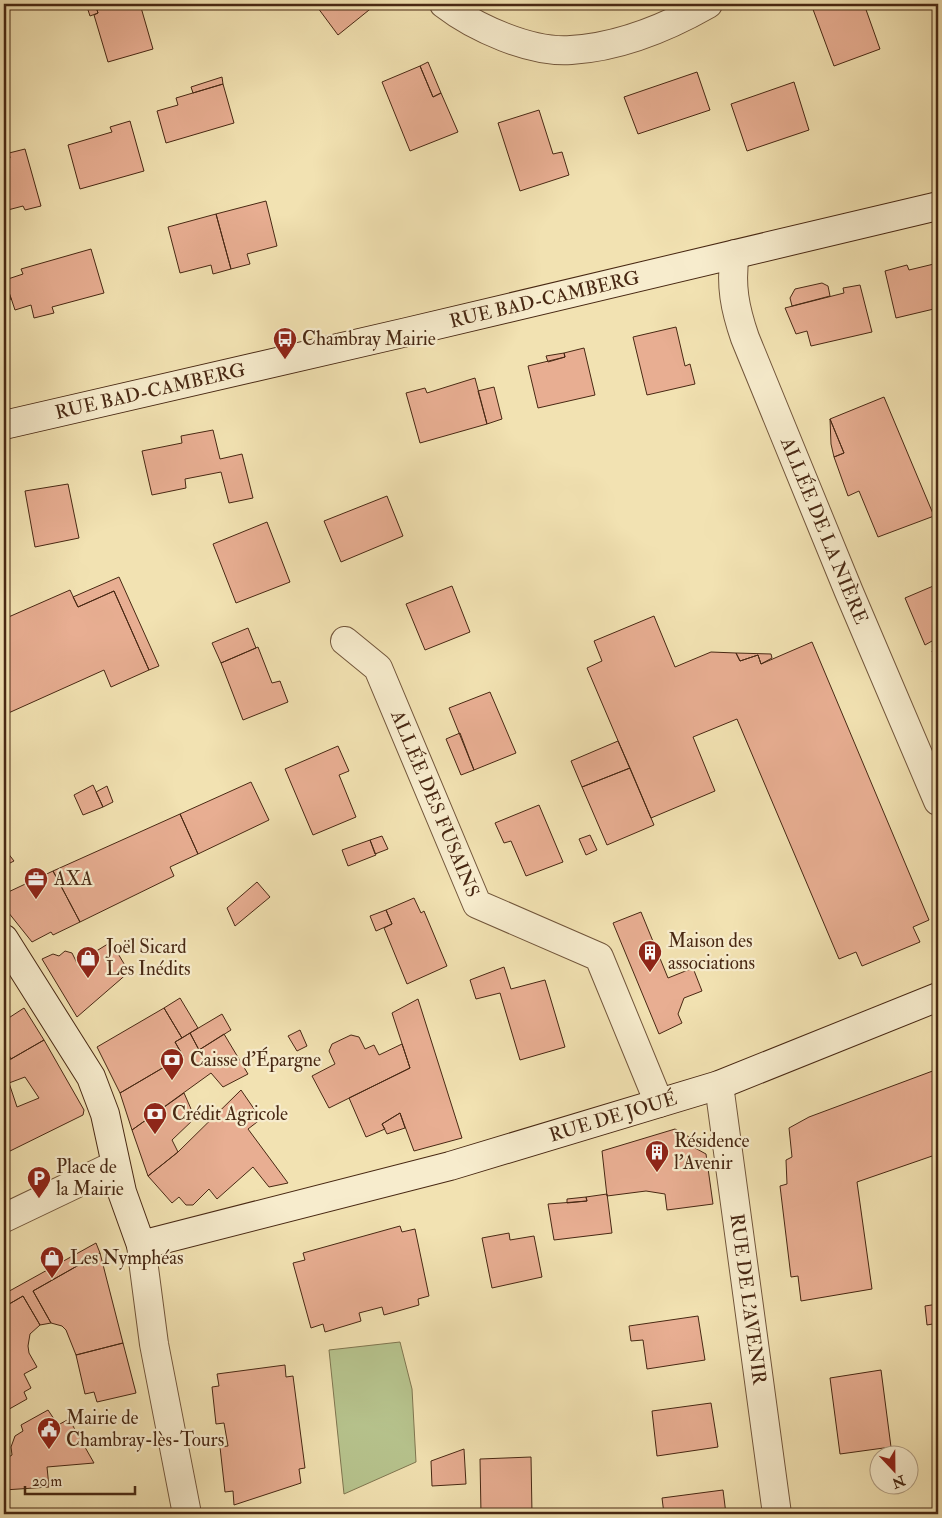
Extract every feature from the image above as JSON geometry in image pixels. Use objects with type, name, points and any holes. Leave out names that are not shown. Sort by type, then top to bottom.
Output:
[{"type":"street","points":[[444,4],[456,14],[506,38],[536,46],[570,50],[632,38],[664,27],[708,4]]},
{"type":"street","name":"RUE BAD-CAMBERG","points":[[4,425],[938,206]]},
{"type":"street","name":"ALLÉE DE LA NIÈRE","points":[[736,254],[732,288],[735,310],[745,338],[848,592],[938,801]]},
{"type":"street","name":"ALLÉE DES FUSAINS","points":[[345,640],[378,668],[477,904],[599,957],[659,1103]]},
{"type":"street","points":[[4,940],[91,1077],[105,1114],[122,1192],[141,1245],[154,1344],[188,1514]]},
{"type":"street","name":"RUE DE JOUÉ","points":[[141,1245],[450,1166],[718,1085],[938,998]]},
{"type":"street","name":"RUE DE L'AVENIR","points":[[718,1085],[777,1514]]},
{"type":"street","points":[[4,1218],[115,1165]]},
{"type":"green space","points":[[400,1342],[412,1389],[416,1462],[344,1494],[329,1350]]},
{"type":"building","points":[[86,4],[95,4],[98,13],[90,16]]},
{"type":"building","points":[[95,4],[140,4],[153,49],[108,62],[94,15],[98,13]]},
{"type":"building","points":[[315,4],[372,4],[374,6],[338,35]]},
{"type":"building","points":[[811,4],[864,4],[880,49],[834,66]]},
{"type":"building","points":[[428,62],[441,93],[433,97],[420,66]]},
{"type":"building","points":[[420,66],[433,97],[441,93],[458,132],[410,151],[382,82]]},
{"type":"building","points":[[697,72],[710,110],[638,134],[624,97]]},
{"type":"building","points":[[222,77],[223,84],[193,93],[191,87]]},
{"type":"building","points":[[794,82],[809,130],[747,151],[731,104]]},
{"type":"building","points":[[223,84],[234,123],[166,143],[157,111],[178,105],[176,98]]},
{"type":"building","points":[[539,110],[553,154],[562,152],[569,175],[520,191],[498,123]]},
{"type":"building","points":[[130,121],[144,171],[80,189],[68,145],[112,132],[110,127]]},
{"type":"building","points":[[25,149],[41,206],[25,210],[23,206],[4,211],[4,160],[10,158],[9,153]]},
{"type":"building","points":[[266,201],[277,246],[247,254],[250,264],[231,269],[216,214]]},
{"type":"building","points":[[216,214],[231,269],[213,274],[211,265],[180,273],[168,227]]},
{"type":"building","points":[[91,249],[104,293],[52,307],[54,313],[34,318],[31,305],[15,310],[5,280],[23,274],[21,269]]},
{"type":"building","points":[[938,263],[938,308],[896,318],[885,271],[907,265],[909,270]]},
{"type":"building","points":[[4,280],[11,299],[4,301]]},
{"type":"building","points":[[822,283],[828,286],[830,296],[792,306],[790,298],[795,289]]},
{"type":"building","points":[[860,285],[872,332],[811,346],[807,331],[796,334],[785,308],[844,293],[843,288]]},
{"type":"building","points":[[676,327],[685,366],[690,364],[695,384],[647,395],[633,337]]},
{"type":"building","points":[[584,348],[595,395],[538,408],[528,366],[565,357],[564,353]]},
{"type":"building","points":[[564,353],[565,357],[548,362],[546,356]]},
{"type":"building","points":[[475,378],[487,424],[420,443],[406,393],[425,388],[427,393]]},
{"type":"building","points":[[494,387],[502,419],[487,424],[478,391]]},
{"type":"building","points":[[884,397],[934,516],[878,537],[859,491],[848,496],[834,457],[844,453],[830,419]]},
{"type":"building","points":[[830,419],[844,453],[834,457],[831,444]]},
{"type":"building","points":[[213,430],[220,459],[242,454],[253,498],[229,503],[221,472],[185,479],[186,488],[152,495],[142,451],[182,443],[181,436]]},
{"type":"building","points":[[68,484],[79,538],[35,547],[25,491]]},
{"type":"building","points":[[387,496],[403,536],[341,562],[324,521]]},
{"type":"building","points":[[267,522],[290,582],[236,603],[213,544]]},
{"type":"building","points":[[119,577],[159,666],[149,670],[114,591],[78,607],[73,597]]},
{"type":"building","points":[[938,584],[938,666],[932,651],[935,649],[932,641],[925,645],[905,598]]},
{"type":"building","points":[[452,586],[470,632],[425,650],[406,604]]},
{"type":"building","points":[[70,590],[78,607],[114,591],[149,670],[111,687],[104,670],[4,715],[4,619]]},
{"type":"building","points":[[654,616],[675,667],[711,652],[736,653],[740,661],[758,655],[761,664],[812,642],[929,920],[913,927],[920,942],[862,966],[856,952],[839,959],[737,719],[693,737],[715,791],[651,818],[587,668],[602,661],[594,641]]},
{"type":"building","points":[[248,628],[256,648],[221,663],[212,643]]},
{"type":"building","points":[[258,647],[272,683],[280,681],[288,702],[243,720],[221,663]]},
{"type":"building","points":[[736,653],[771,654],[772,658],[761,664],[758,655],[740,661]]},
{"type":"building","points":[[490,692],[516,753],[474,770],[449,708]]},
{"type":"building","points":[[460,733],[474,770],[461,775],[446,739]]},
{"type":"building","points":[[618,741],[630,768],[582,787],[571,761]]},
{"type":"building","points":[[338,746],[349,771],[339,775],[356,817],[313,835],[285,769]]},
{"type":"building","points":[[630,768],[654,825],[607,845],[582,787]]},
{"type":"building","points":[[251,782],[269,820],[198,854],[180,814]]},
{"type":"building","points":[[93,785],[103,807],[83,815],[74,795]]},
{"type":"building","points":[[107,786],[113,802],[103,807],[96,792]]},
{"type":"building","points":[[539,805],[563,862],[526,876],[511,841],[504,843],[495,823]]},
{"type":"building","points":[[180,814],[198,854],[170,867],[174,876],[80,922],[53,871]]},
{"type":"building","points":[[590,835],[597,850],[586,855],[579,839]]},
{"type":"building","points":[[382,836],[388,849],[375,854],[370,840]]},
{"type":"building","points":[[370,840],[376,855],[348,866],[342,850]]},
{"type":"building","points":[[4,848],[14,861],[4,866]]},
{"type":"building","name":"AXA","points":[[53,871],[80,922],[53,935],[51,932],[32,942],[4,907],[4,894]]},
{"type":"building","points":[[257,882],[270,897],[235,926],[227,908]]},
{"type":"building","points":[[414,898],[421,913],[424,911],[447,966],[407,984],[384,928],[392,924],[386,910]]},
{"type":"building","points":[[386,910],[392,924],[376,931],[370,916]]},
{"type":"building","name":"Maison des associations","points":[[641,912],[668,978],[693,968],[702,991],[684,998],[678,1014],[682,1023],[659,1034],[613,923]]},
{"type":"building","name":"Joël Sicard Les Inédits","points":[[111,942],[129,972],[77,1017],[42,959],[53,954],[59,956],[65,951],[72,953],[77,963]]},
{"type":"building","points":[[504,967],[511,989],[545,980],[565,1047],[520,1060],[500,993],[476,999],[470,980]]},
{"type":"building","points":[[180,998],[198,1028],[182,1038],[164,1008]]},
{"type":"building","points":[[418,999],[462,1138],[414,1151],[400,1113],[382,1124],[385,1129],[366,1137],[349,1098],[410,1068],[392,1013]]},
{"type":"building","points":[[24,1008],[44,1040],[11,1059],[4,1046],[4,1021]]},
{"type":"building","points":[[164,1008],[182,1038],[175,1042],[183,1056],[120,1093],[97,1047]]},
{"type":"building","points":[[222,1014],[231,1030],[199,1050],[190,1033]]},
{"type":"building","points":[[300,1030],[307,1046],[297,1051],[288,1036]]},
{"type":"building","name":"Caisse d'Épargne","points":[[190,1033],[199,1050],[224,1034],[248,1074],[223,1087],[211,1073],[132,1130],[120,1093],[183,1056],[175,1042]]},
{"type":"building","points":[[351,1035],[359,1037],[365,1049],[374,1045],[379,1055],[402,1044],[410,1068],[329,1108],[312,1076],[335,1064],[329,1051],[332,1044]]},
{"type":"building","points":[[44,1040],[84,1110],[83,1115],[4,1154],[4,1063]],"holes":[[[25,1077],[39,1098],[17,1107],[9,1083]]]},
{"type":"building","points":[[938,1069],[938,1154],[857,1182],[872,1289],[801,1301],[798,1276],[791,1277],[780,1186],[787,1184],[786,1160],[792,1157],[789,1128],[809,1117]]},
{"type":"building","points":[[241,1090],[261,1119],[248,1129],[288,1183],[269,1187],[253,1167],[217,1199],[209,1189],[193,1205],[186,1205],[179,1197],[172,1203],[148,1176],[178,1152]]},
{"type":"building","name":"Crédit Agricole","points":[[184,1093],[195,1118],[172,1140],[178,1152],[148,1176],[132,1130]]},
{"type":"building","points":[[400,1113],[405,1128],[387,1134],[382,1124]]},
{"type":"building","name":"Résidence l’Avenir","points":[[675,1129],[698,1142],[695,1148],[706,1154],[713,1204],[667,1210],[665,1194],[646,1191],[607,1196],[602,1151]]},
{"type":"building","points":[[607,1194],[612,1233],[554,1240],[548,1204],[587,1201],[586,1197]]},
{"type":"building","points":[[586,1197],[587,1201],[567,1203],[567,1199]]},
{"type":"building","points":[[400,1226],[402,1232],[415,1229],[429,1296],[418,1299],[419,1305],[384,1315],[382,1307],[359,1313],[361,1321],[325,1332],[323,1324],[311,1328],[293,1263],[305,1260],[303,1253]]},
{"type":"building","points":[[509,1233],[510,1240],[534,1236],[542,1277],[492,1288],[482,1238]]},
{"type":"building","points":[[96,1243],[100,1253],[33,1291],[51,1323],[40,1325],[23,1296],[4,1307],[4,1294]]},
{"type":"building","points":[[100,1253],[123,1343],[76,1355],[66,1330],[62,1326],[51,1323],[33,1291]]},
{"type":"building","points":[[23,1296],[40,1325],[30,1334],[28,1346],[29,1353],[37,1367],[24,1374],[31,1388],[24,1392],[27,1399],[4,1412],[4,1307]]},
{"type":"building","points":[[938,1304],[938,1323],[927,1325],[925,1306]]},
{"type":"building","points":[[698,1316],[705,1360],[647,1369],[643,1340],[631,1341],[629,1326]]},
{"type":"building","points":[[123,1343],[136,1393],[97,1402],[94,1392],[85,1394],[76,1355]]},
{"type":"building","points":[[285,1365],[286,1377],[293,1376],[305,1468],[299,1469],[301,1483],[234,1505],[233,1491],[225,1492],[220,1447],[228,1446],[224,1423],[216,1424],[212,1387],[219,1386],[217,1374]]},
{"type":"building","points":[[881,1370],[891,1446],[870,1446],[870,1450],[840,1454],[830,1378]]},
{"type":"building","points":[[711,1403],[718,1447],[657,1456],[652,1411]]},
{"type":"building","name":"Mairie de Chambray-lès-Tours","points":[[48,1410],[58,1425],[69,1419],[94,1463],[47,1467],[49,1487],[4,1490],[4,1460],[12,1455],[11,1447],[15,1436],[23,1431],[21,1425]]},
{"type":"building","points":[[464,1449],[466,1484],[432,1486],[431,1461]]},
{"type":"building","points":[[531,1457],[532,1514],[481,1514],[480,1459]]},
{"type":"building","points":[[723,1490],[726,1514],[664,1514],[662,1498]]},
{"type":"building","points":[[885,1509],[886,1514],[845,1514]]},
{"type":"place","name":"Chambray Mairie","points":[[285,360]]},
{"type":"place","name":"AXA","points":[[36,900]]},
{"type":"place","name":"Maison des associations","points":[[650,973]]},
{"type":"place","name":"Joël Sicard Les Inédits","points":[[88,979]]},
{"type":"place","name":"Caisse d'Épargne","points":[[172,1081]]},
{"type":"place","name":"Crédit Agricole","points":[[155,1135]]},
{"type":"place","name":"Résidence l’Avenir","points":[[657,1173]]},
{"type":"place","name":"Place de la Mairie","points":[[39,1199]]},
{"type":"place","name":"Les Nymphéas","points":[[52,1279]]},
{"type":"place","name":"Mairie de Chambray-lès-Tours","points":[[49,1450]]}]
